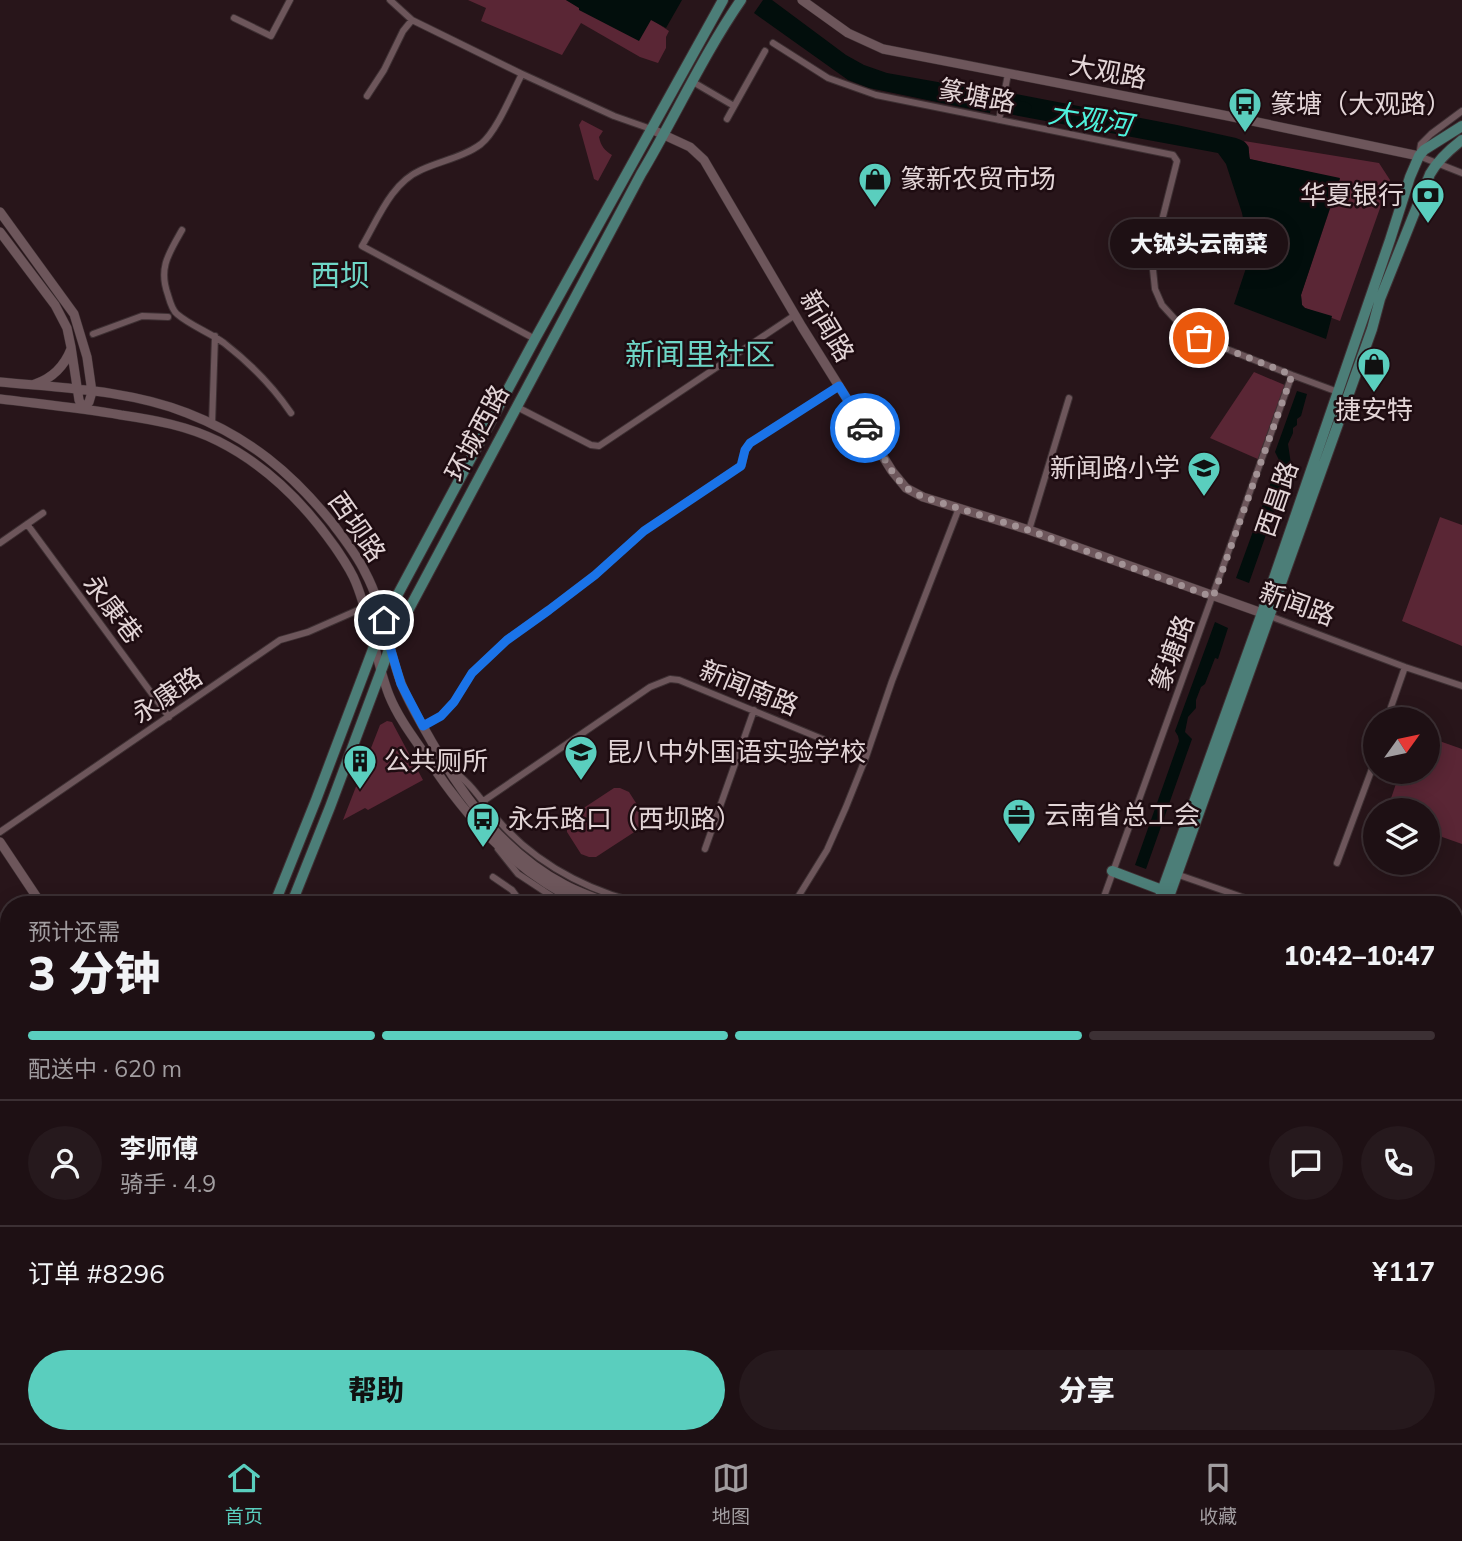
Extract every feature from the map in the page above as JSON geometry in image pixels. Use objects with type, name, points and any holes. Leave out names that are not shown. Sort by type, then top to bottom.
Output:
[{"type":"main road","name":"环城西路","points":[[278,896],[384,620],[535,339],[723,0]]},
{"type":"main road","name":"大观路","points":[[802,0],[848,33],[883,49],[1419,156]]},
{"type":"main road","name":"环城西路","points":[[295,896],[390,647],[641,174],[740,1]]},
{"type":"main road","points":[[1419,156],[1432,144],[1462,126]]},
{"type":"main road","name":"新闻路","points":[[651,129],[690,147],[704,160],[795,315],[892,471],[906,488],[923,497],[1028,530],[1266,615]]},
{"type":"main road","name":"西昌路","points":[[1160,896],[1372,329],[1380,299],[1430,174],[1436,163],[1462,140]]},
{"type":"main road","name":"西昌路","points":[[1169,896],[1419,156]]},
{"type":"main road","points":[[0,212],[74,314],[89,364],[92,392],[83,409],[77,390],[67,328],[55,305],[0,232]]},
{"type":"main road","points":[[31,385],[46,380],[58,370],[71,347]]},
{"type":"main road","points":[[89,364],[99,383],[122,396]]},
{"type":"main road","name":"西坝路","points":[[0,382],[122,396],[162,404],[212,424],[257,450],[293,479],[311,497],[342,537],[365,572],[384,620],[401,684],[443,761],[480,815],[511,846],[541,870],[566,886],[591,896]]},
{"type":"main road","name":"西坝路","points":[[0,399],[160,421],[217,440],[243,454],[268,473],[302,505],[328,537],[355,581],[365,607],[390,698],[418,746],[454,797],[488,836],[521,866],[567,896]]},
{"type":"main road","points":[[0,842],[35,896]]},
{"type":"main road","points":[[1112,871],[1162,890]]},
{"type":"street","points":[[234,18],[271,36],[290,0]]},
{"type":"street","name":"新闻路","points":[[390,0],[412,20],[614,116],[651,129]]},
{"type":"street","points":[[367,96],[384,70],[403,31],[412,20]]},
{"type":"street","name":"篆塘路","points":[[773,43],[828,78],[876,95],[1173,155],[1177,161],[1152,260],[1155,289],[1162,305],[1184,328],[1199,338],[1338,391]]},
{"type":"street","points":[[727,119],[765,51]]},
{"type":"street","points":[[522,74],[491,132],[481,144],[418,171],[405,180],[394,191],[362,246],[535,339]]},
{"type":"street","points":[[999,120],[1008,74]]},
{"type":"street","points":[[693,82],[734,106]]},
{"type":"street","points":[[1461,172],[1419,156],[1421,144],[1430,134],[1462,111]]},
{"type":"street","points":[[182,230],[166,257],[163,282],[174,312],[190,324],[215,336],[244,359],[274,388],[291,413]]},
{"type":"street","points":[[517,407],[591,445],[599,446],[795,315]]},
{"type":"street","points":[[93,334],[142,316],[167,317]]},
{"type":"street","points":[[212,424],[215,336]]},
{"type":"street","name":"篆塘路","points":[[1104,896],[1292,375]]},
{"type":"street","points":[[423,726],[441,716],[454,702],[472,673],[507,640],[595,575],[644,531],[741,466],[745,450],[750,443],[839,386]]},
{"type":"street","points":[[1028,530],[1069,398]]},
{"type":"street","points":[[799,896],[827,850],[866,757],[892,681],[959,509]]},
{"type":"street","points":[[0,543],[43,513]]},
{"type":"street","name":"永康巷","points":[[27,524],[169,716]]},
{"type":"street","name":"永康路","points":[[0,832],[280,640],[308,632],[365,607]]},
{"type":"street","name":"新闻路","points":[[1266,615],[1462,686]]},
{"type":"street","points":[[1391,707],[1405,667]]},
{"type":"street","name":"新闻南路","points":[[482,802],[650,687],[670,679],[679,680],[866,757]]},
{"type":"street","points":[[705,849],[754,710]]},
{"type":"street","points":[[443,761],[471,786],[509,832],[546,863],[570,877],[617,896]]},
{"type":"street","points":[[1337,863],[1366,784]]},
{"type":"street","points":[[488,836],[518,874],[551,896]]},
{"type":"street","points":[[1176,874],[1239,896]]},
{"type":"street","points":[[493,877],[516,896]]},
{"type":"shaded area","points":[[468,0],[566,0],[580,8],[651,19],[669,31],[666,48],[658,63],[640,57],[581,23],[562,55],[481,21],[486,8]]},
{"type":"shaded area","points":[[582,120],[603,131],[599,137],[601,143],[612,155],[598,181],[594,179],[579,125]]},
{"type":"shaded area","points":[[1244,141],[1379,163],[1390,180],[1340,321],[1305,308],[1301,295],[1340,179],[1249,159],[1249,147]]},
{"type":"shaded area","points":[[1254,372],[1287,386],[1260,460],[1210,438]]},
{"type":"shaded area","points":[[1440,517],[1462,525],[1462,646],[1402,621]]},
{"type":"shaded area","points":[[387,721],[392,722],[423,780],[368,810],[365,808],[343,820],[380,725]]},
{"type":"shaded area","points":[[1440,741],[1462,749],[1462,844],[1440,836],[1440,798],[1391,798],[1396,784],[1440,784]]},
{"type":"shaded area","points":[[614,788],[629,792],[643,814],[639,829],[596,857],[581,854],[567,832],[567,822],[570,817]]},
{"type":"water","points":[[566,0],[682,0],[666,28],[651,20],[639,41],[579,10]]},
{"type":"water","points":[[763,0],[772,0],[846,55],[864,65],[887,73],[994,92],[990,113],[869,88],[848,80],[754,13]]},
{"type":"water","points":[[1011,93],[1236,138],[1248,146],[1250,159],[1340,178],[1301,295],[1305,308],[1332,316],[1326,339],[1234,304],[1250,256],[1242,213],[1226,164],[1218,153],[1008,114]]},
{"type":"water","points":[[1297,391],[1307,394],[1301,416],[1297,419],[1288,444],[1291,464],[1249,583],[1236,578],[1279,460],[1275,452]]},
{"type":"water","points":[[1215,622],[1228,628],[1218,659],[1215,658],[1205,684],[1201,687],[1196,708],[1188,717],[1185,732],[1192,739],[1146,869],[1135,865],[1179,741],[1175,731]]},
{"type":"waterway","name":"大观河","points":[[973,98],[1025,109]]},
{"type":"way so far","points":[[865,428],[902,484],[923,497],[1028,530],[1213,597],[1292,375],[1199,338]]},
{"type":"place","name":"篆塘（大观路）","points":[[1245,134]]},
{"type":"place","name":"篆新农贸市场","points":[[875,209]]},
{"type":"place","name":"华夏银行","points":[[1428,225]]},
{"type":"place","name":"大钵头云南菜","points":[[1199,338]]},
{"type":"place","name":"捷安特","points":[[1374,394]]},
{"type":"place","name":"新闻路小学","points":[[1204,498]]},
{"type":"place","name":"昆八中外国语实验学校","points":[[581,782]]},
{"type":"place","name":"公共厕所","points":[[360,791]]},
{"type":"place","name":"云南省总工会","points":[[1019,845]]},
{"type":"place","name":"永乐路口（西坝路）","points":[[483,849]]},
{"type":"district","name":"西坝","points":[[340,276]]},
{"type":"district","name":"新闻里社区","points":[[700,355]]},
{"type":"route","points":[[384,620],[401,684],[423,726],[441,716],[454,702],[472,673],[507,640],[595,575],[644,531],[741,466],[745,450],[750,443],[839,386],[865,428]]}]
